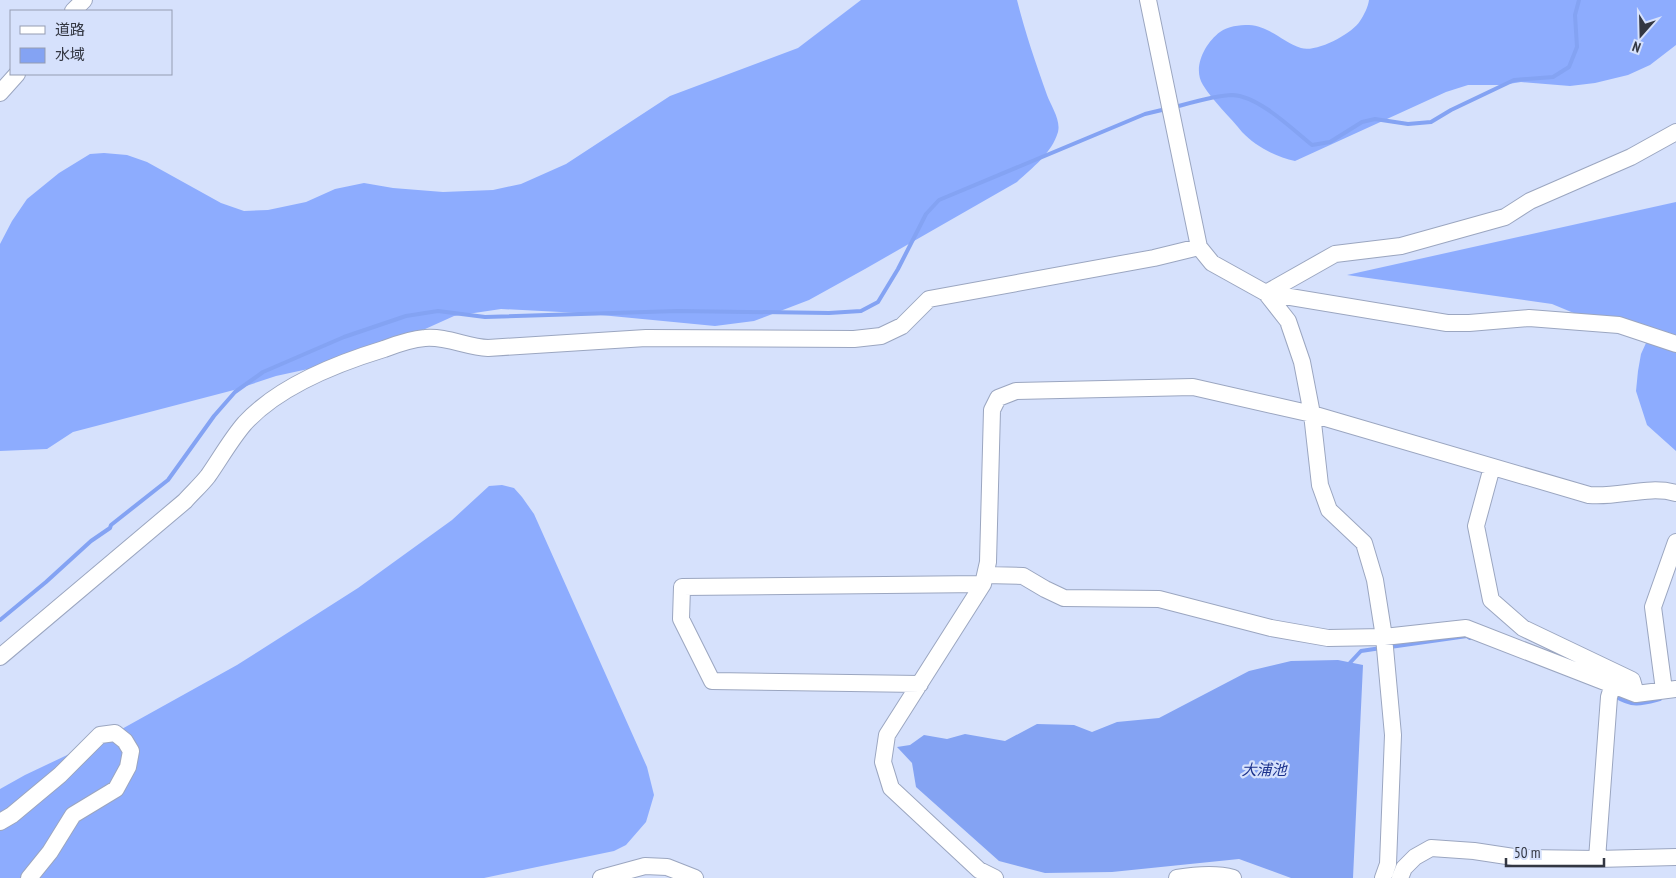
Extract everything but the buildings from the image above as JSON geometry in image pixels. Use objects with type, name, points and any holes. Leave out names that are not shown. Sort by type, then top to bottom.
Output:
[{"type":"street","points":[[74,10],[84,0]]},
{"type":"street","points":[[1148,0],[1199,247],[1212,263],[1266,293],[1447,323],[1528,318],[1619,325],[1676,344]]},
{"type":"street","points":[[0,93],[16,75]]},
{"type":"street","points":[[1266,293],[1335,254],[1401,246],[1505,216],[1530,202],[1631,157],[1676,132]]},
{"type":"street","points":[[0,657],[185,501],[206,478],[245,423],[263,407],[301,383],[354,358],[424,338],[435,338],[475,348],[488,348],[646,338],[854,339],[881,336],[902,326],[929,299],[1154,258],[1199,247]]},
{"type":"street","points":[[1266,293],[1288,321],[1302,362],[1312,414],[1320,485],[1329,510],[1364,544],[1375,580],[1384,637],[1394,735],[1388,864],[1383,878]]},
{"type":"street","points":[[995,878],[979,870],[891,788],[883,762],[887,735],[984,579],[988,562],[992,410],[998,398],[1016,391],[1193,387],[1312,414],[1590,495],[1606,497],[1666,490],[1676,493]]},
{"type":"street","points":[[1492,467],[1476,526],[1492,600],[1523,628],[1632,680],[1636,694]]},
{"type":"street","points":[[920,684],[712,680],[681,619],[682,587],[984,579],[1023,576],[1064,598],[1159,599],[1271,628],[1328,638],[1384,637],[1466,628],[1636,694],[1670,689],[1653,607],[1676,542]]},
{"type":"street","points":[[1597,860],[1610,697],[1613,684]]},
{"type":"street","points":[[0,822],[12,815],[60,775],[100,734],[115,733],[125,741],[131,751],[128,767],[116,789],[74,815],[50,852],[29,878]]},
{"type":"street","points":[[1400,878],[1404,868],[1415,857],[1431,848],[1520,858],[1597,860],[1676,856]]},
{"type":"street","points":[[601,878],[645,866],[667,867],[695,878]]},
{"type":"street","points":[[1177,878],[1225,876],[1233,878]]},
{"type":"shaded area","points":[[861,0],[1017,0],[1035,60],[1059,127],[1051,147],[1035,166],[1017,182],[809,300],[754,321],[715,326],[580,313],[501,309],[454,316],[403,339],[322,366],[276,376],[234,390],[73,432],[47,449],[0,451],[0,244],[12,221],[27,199],[59,173],[90,154],[127,155],[147,162],[221,203],[244,211],[268,210],[306,202],[335,189],[364,183],[393,188],[443,192],[493,190],[521,184],[566,164],[670,96],[798,48]]},
{"type":"shaded area","points":[[1369,0],[1676,0],[1676,45],[1650,65],[1628,75],[1595,83],[1570,86],[1521,82],[1502,85],[1468,85],[1446,92],[1295,161],[1281,157],[1253,142],[1216,103],[1203,85],[1199,71],[1202,56],[1209,43],[1223,30],[1238,26],[1256,26],[1301,48],[1315,48],[1342,37],[1356,26],[1364,14]]},
{"type":"shaded area","points":[[1676,202],[1676,451],[1647,425],[1636,391],[1641,354],[1646,343],[1552,304],[1347,275]]},
{"type":"shaded area","points":[[502,485],[514,488],[534,514],[647,767],[654,795],[646,822],[626,845],[614,851],[484,878],[0,878],[0,789],[25,775],[120,730],[237,665],[358,588],[452,520],[489,486]]},
{"type":"water","name":"大浦池","points":[[1338,660],[1363,665],[1353,878],[1291,878],[1239,859],[1112,872],[1045,873],[999,861],[916,787],[912,763],[897,747],[910,745],[924,735],[947,739],[965,734],[1005,741],[1037,724],[1074,725],[1092,732],[1117,722],[1159,718],[1249,671],[1291,661]]},
{"type":"waterway","points":[[1175,107],[1219,96],[1232,95],[1242,97],[1275,114],[1312,145],[1330,142],[1362,122],[1375,119],[1408,124],[1431,122],[1451,110],[1514,80],[1553,77],[1569,67],[1577,47],[1575,15],[1579,0]]},
{"type":"waterway","points":[[0,620],[91,541],[110,528],[111,525],[168,480],[214,416],[235,392],[263,372],[344,337],[406,316],[438,311],[485,317],[678,311],[829,313],[861,311],[878,302],[898,269],[926,214],[939,200],[1145,114],[1166,109]]},
{"type":"waterway","points":[[1390,647],[1467,636],[1470,638]]},
{"type":"waterway","points":[[1347,666],[1361,651],[1381,648]]},
{"type":"waterway","points":[[1615,696],[1627,702],[1637,704],[1660,699]]}]
